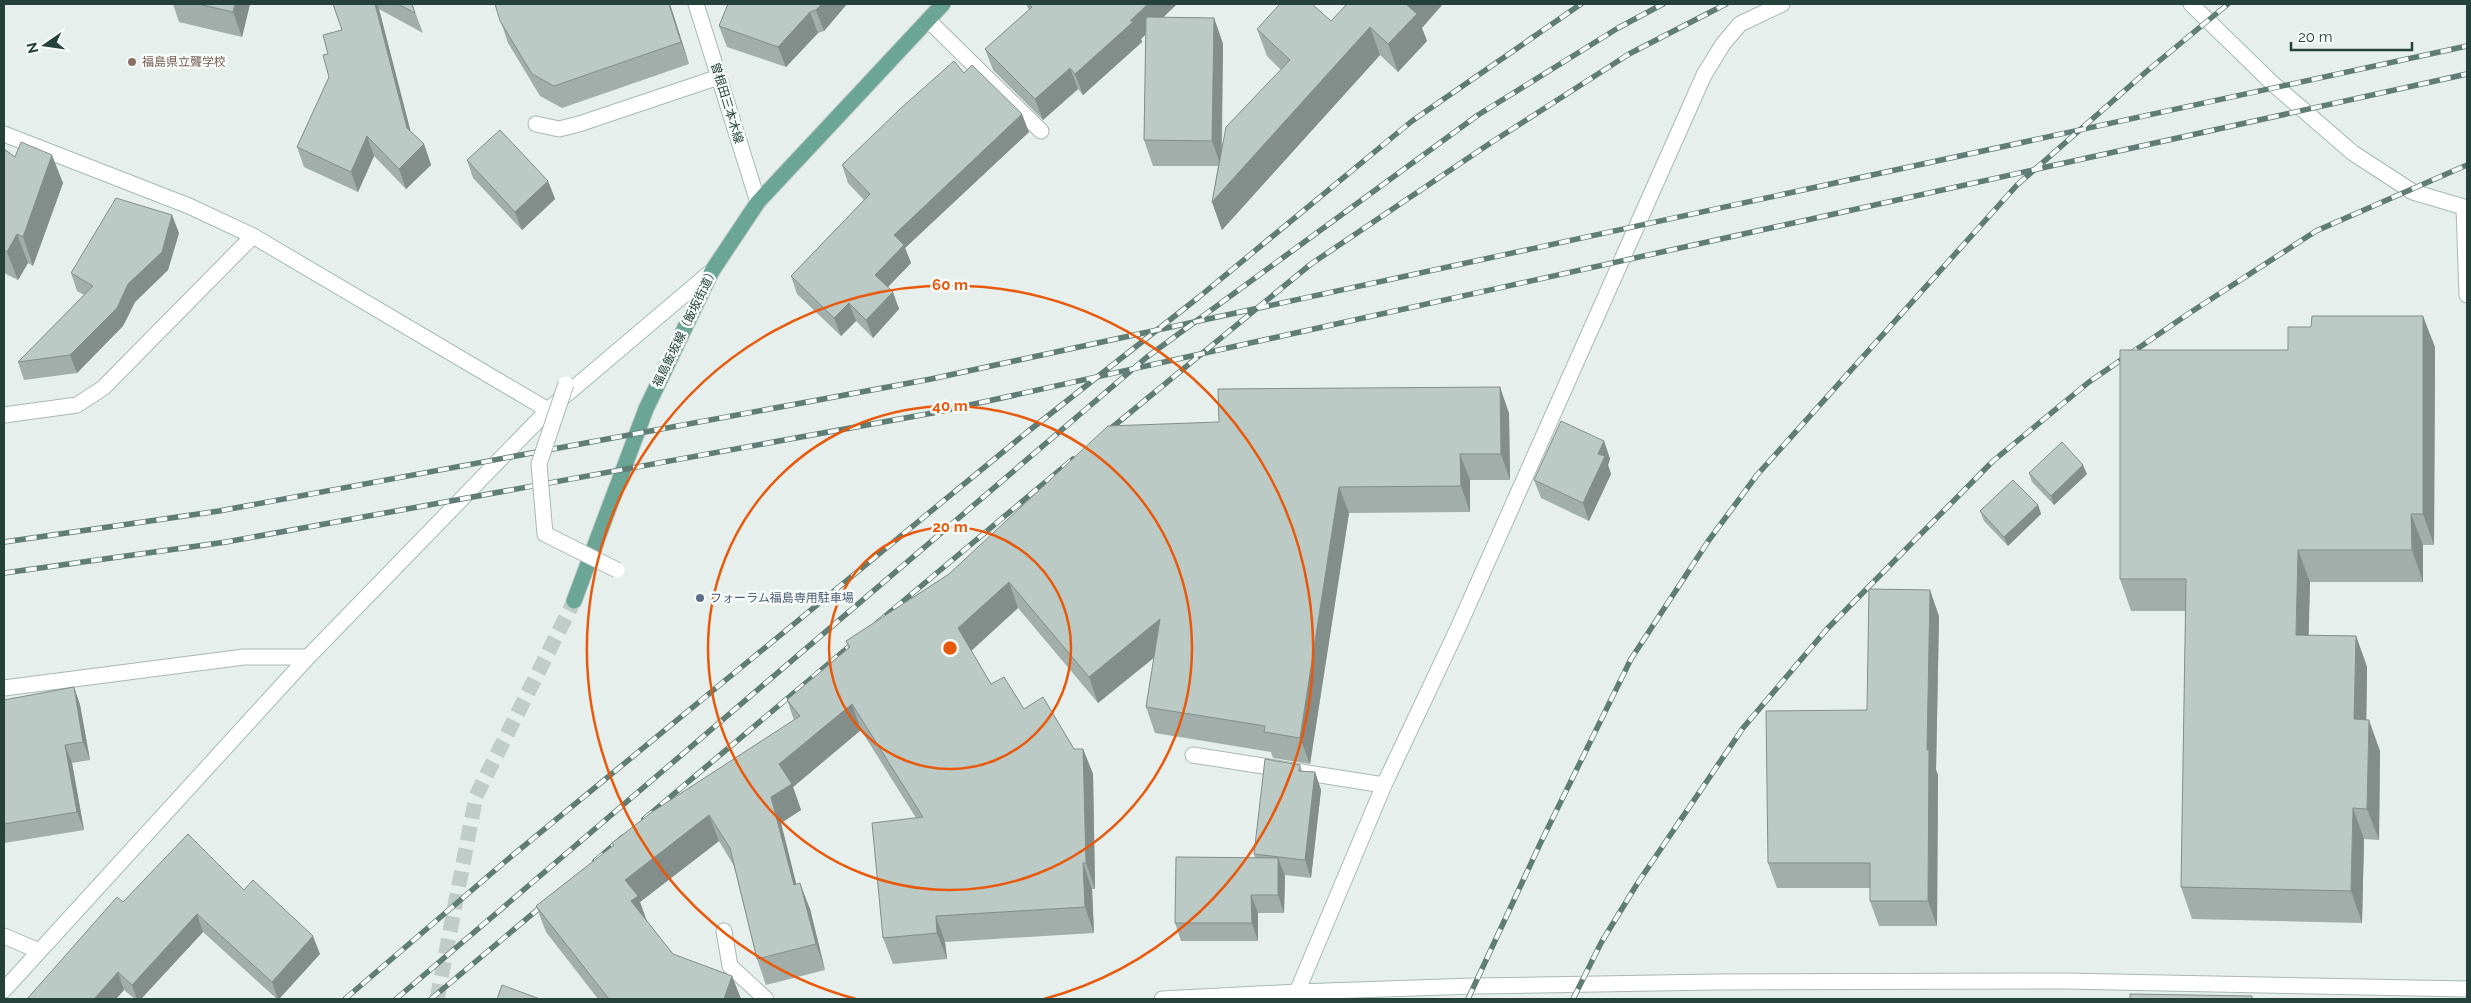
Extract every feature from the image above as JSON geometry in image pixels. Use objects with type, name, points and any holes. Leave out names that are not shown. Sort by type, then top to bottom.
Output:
[{"type":"main road","name":"福島飯坂線（飯坂街道）","points":[[574,601],[646,409],[712,271],[758,202],[943,4]]},
{"type":"street","name":"曽根田三本木線","points":[[696,4],[758,202]]},
{"type":"street","points":[[1298,992],[1384,785],[1458,628],[1704,75],[1723,44],[1740,24],[1782,4]]},
{"type":"street","points":[[2190,4],[2272,83],[2353,153],[2413,192],[2466,208],[2467,295]]},
{"type":"street","points":[[928,20],[1041,131]]},
{"type":"street","points":[[536,124],[559,128],[579,124],[719,77]]},
{"type":"street","points":[[4,134],[189,206],[253,236],[548,410]]},
{"type":"street","points":[[4,415],[77,405],[103,388],[253,236]]},
{"type":"street","points":[[4,990],[308,657],[548,410],[712,271]]},
{"type":"street","points":[[566,384],[539,464],[545,534],[617,570]]},
{"type":"street","points":[[4,688],[244,657],[308,657]]},
{"type":"street","points":[[1192,755],[1384,785]]},
{"type":"street","points":[[724,931],[730,966],[766,999]]},
{"type":"street","points":[[4,936],[39,951]]},
{"type":"street","points":[[1162,999],[1474,986],[1715,982],[2065,982],[2467,989]]},
{"type":"building","points":[[198,4],[235,4],[233,12]]},
{"type":"building","points":[[333,4],[375,4],[407,128],[424,144],[399,169],[367,136],[351,172],[297,147],[329,77],[323,55],[328,54],[323,35],[342,30]]},
{"type":"building","points":[[398,4],[412,4],[415,13]]},
{"type":"building","points":[[495,4],[669,4],[681,42],[554,86],[532,74],[500,21]]},
{"type":"building","points":[[728,4],[822,4],[816,10],[810,12],[778,47],[719,26]]},
{"type":"building","points":[[1029,4],[1148,4],[1130,21],[1134,21],[1075,74],[1070,68],[1035,99],[985,49],[1032,7]]},
{"type":"building","points":[[1280,4],[1312,4],[1331,21],[1347,4],[1409,4],[1407,5],[1417,14],[1388,44],[1370,27],[1212,202],[1226,127],[1290,60],[1257,29]]},
{"type":"building","points":[[1146,17],[1214,18],[1212,141],[1144,140]]},
{"type":"building","points":[[954,61],[964,73],[972,65],[1022,114],[894,235],[904,245],[875,275],[893,292],[866,320],[849,303],[834,318],[791,276],[870,194],[842,165],[900,109]]},
{"type":"building","points":[[500,130],[548,181],[515,212],[467,160]]},
{"type":"building","points":[[21,142],[52,155],[23,237],[17,234],[7,252],[4,250],[4,149],[15,157]]},
{"type":"building","points":[[116,198],[172,215],[162,252],[128,284],[117,308],[70,355],[18,362],[93,286],[71,273]]},
{"type":"building","points":[[2312,316],[2423,316],[2423,514],[2411,514],[2412,550],[2298,550],[2296,635],[2356,636],[2354,719],[2369,720],[2367,809],[2353,808],[2351,891],[2181,887],[2186,579],[2120,579],[2120,350],[2288,350],[2288,327],[2311,327]]},
{"type":"building","points":[[1500,387],[1501,454],[1460,454],[1461,486],[1339,487],[1300,738],[1264,732],[1265,726],[1146,707],[1160,619],[1089,677],[1009,582],[958,628],[991,684],[1004,677],[1024,709],[1043,697],[1074,749],[1083,749],[1086,863],[1083,863],[1085,907],[936,916],[937,933],[883,938],[872,823],[923,817],[852,704],[779,764],[792,784],[771,797],[794,885],[800,883],[816,944],[757,959],[730,848],[709,815],[625,880],[638,896],[631,901],[673,954],[732,976],[724,999],[609,999],[536,906],[614,845],[612,843],[652,812],[800,716],[787,700],[850,647],[846,641],[949,574],[1108,426],[1219,422],[1218,389]]},
{"type":"building","points":[[1561,421],[1604,441],[1598,454],[1605,456],[1583,503],[1534,480]]},
{"type":"building","points":[[2062,442],[2083,465],[2051,496],[2029,473]]},
{"type":"building","points":[[2013,480],[2038,505],[2004,537],[1980,511]]},
{"type":"building","points":[[1869,589],[1930,590],[1927,750],[1929,750],[1928,901],[1870,901],[1870,863],[1768,863],[1766,711],[1867,710]]},
{"type":"building","points":[[74,687],[83,742],[65,745],[77,812],[4,824],[4,700]]},
{"type":"building","points":[[1265,759],[1300,765],[1299,771],[1315,772],[1305,860],[1254,854]]},
{"type":"building","points":[[188,834],[244,890],[253,880],[313,936],[272,982],[197,914],[132,985],[118,972],[94,999],[27,999],[117,897],[123,902]]},
{"type":"building","points":[[1176,857],[1278,858],[1278,895],[1251,895],[1252,923],[1175,923]]},
{"type":"building","points":[[502,985],[540,999],[497,999]]},
{"type":"building","points":[[2130,994],[2252,996],[2252,999],[2130,999]]},
{"type":"tunnel","points":[[437,999],[476,796],[574,601]]},
{"type":"railway","points":[[345,999],[507,860],[1026,433],[1199,297],[1412,121],[1581,4]]},
{"type":"railway","points":[[396,999],[1147,357],[1478,115],[1618,28],[1663,4]]},
{"type":"railway","points":[[1104,434],[1311,264],[1492,142],[1629,54],[1726,4]]},
{"type":"railway","points":[[1468,999],[1540,844],[1631,659],[1709,540],[1757,475],[2017,185],[2147,71],[2228,4]]},
{"type":"railway","points":[[4,542],[219,511],[931,379],[2467,46]]},
{"type":"railway","points":[[4,573],[226,542],[938,412],[2467,74]]},
{"type":"railway","points":[[1573,999],[1601,943],[1637,884],[1743,728],[1827,629],[1993,461],[2089,382],[2188,314],[2316,231],[2467,165]]},
{"type":"railway","points":[[877,623],[1073,459]]},
{"type":"railway","points":[[644,819],[858,639]]},
{"type":"railway","points":[[595,861],[623,837]]},
{"type":"railway","points":[[431,999],[549,900]]},
{"type":"place","name":"福島県立聾学校","points":[[132,62]]},
{"type":"place","name":"フォーラム福島専用駐車場","points":[[700,598]]}]
